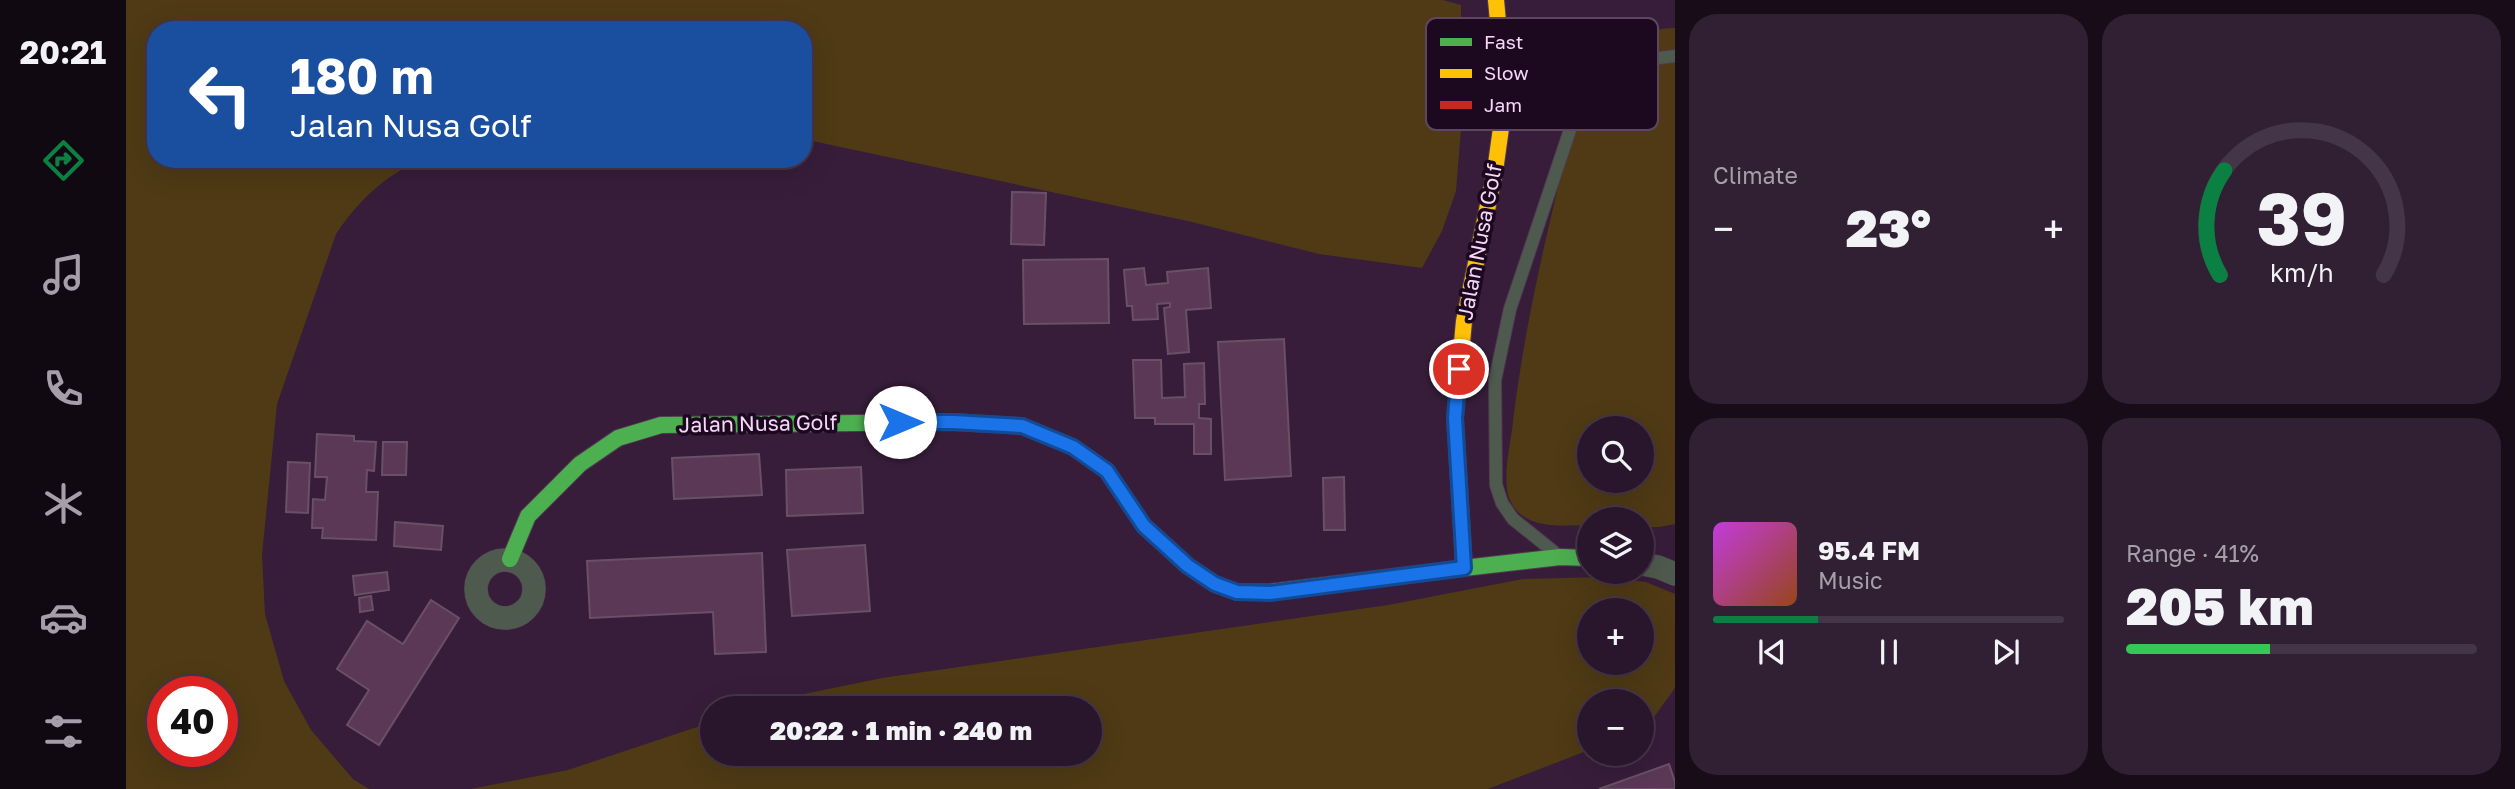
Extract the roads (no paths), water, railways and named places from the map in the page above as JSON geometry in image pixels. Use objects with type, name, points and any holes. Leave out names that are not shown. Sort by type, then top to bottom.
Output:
[{"type":"street","name":"Jalan Nusa Golf","points":[[1496,0],[1498,18]]},
{"type":"street","name":"Jalan Nusa Golf","points":[[1464,568],[1455,418],[1464,321],[1495,171],[1501,130]]},
{"type":"street","name":"Jalan Nusa Golf","points":[[510,559],[528,516],[580,464],[618,438],[661,425],[953,422],[1022,426],[1073,447],[1107,471],[1144,526],[1188,566],[1215,584],[1237,592],[1270,593],[1464,568],[1560,557],[1577,558]]},
{"type":"street","points":[[1654,566],[1675,574]]},
{"type":"lane","points":[[1560,557],[1513,519],[1502,503],[1496,485],[1495,380],[1510,309],[1570,130]]}]
